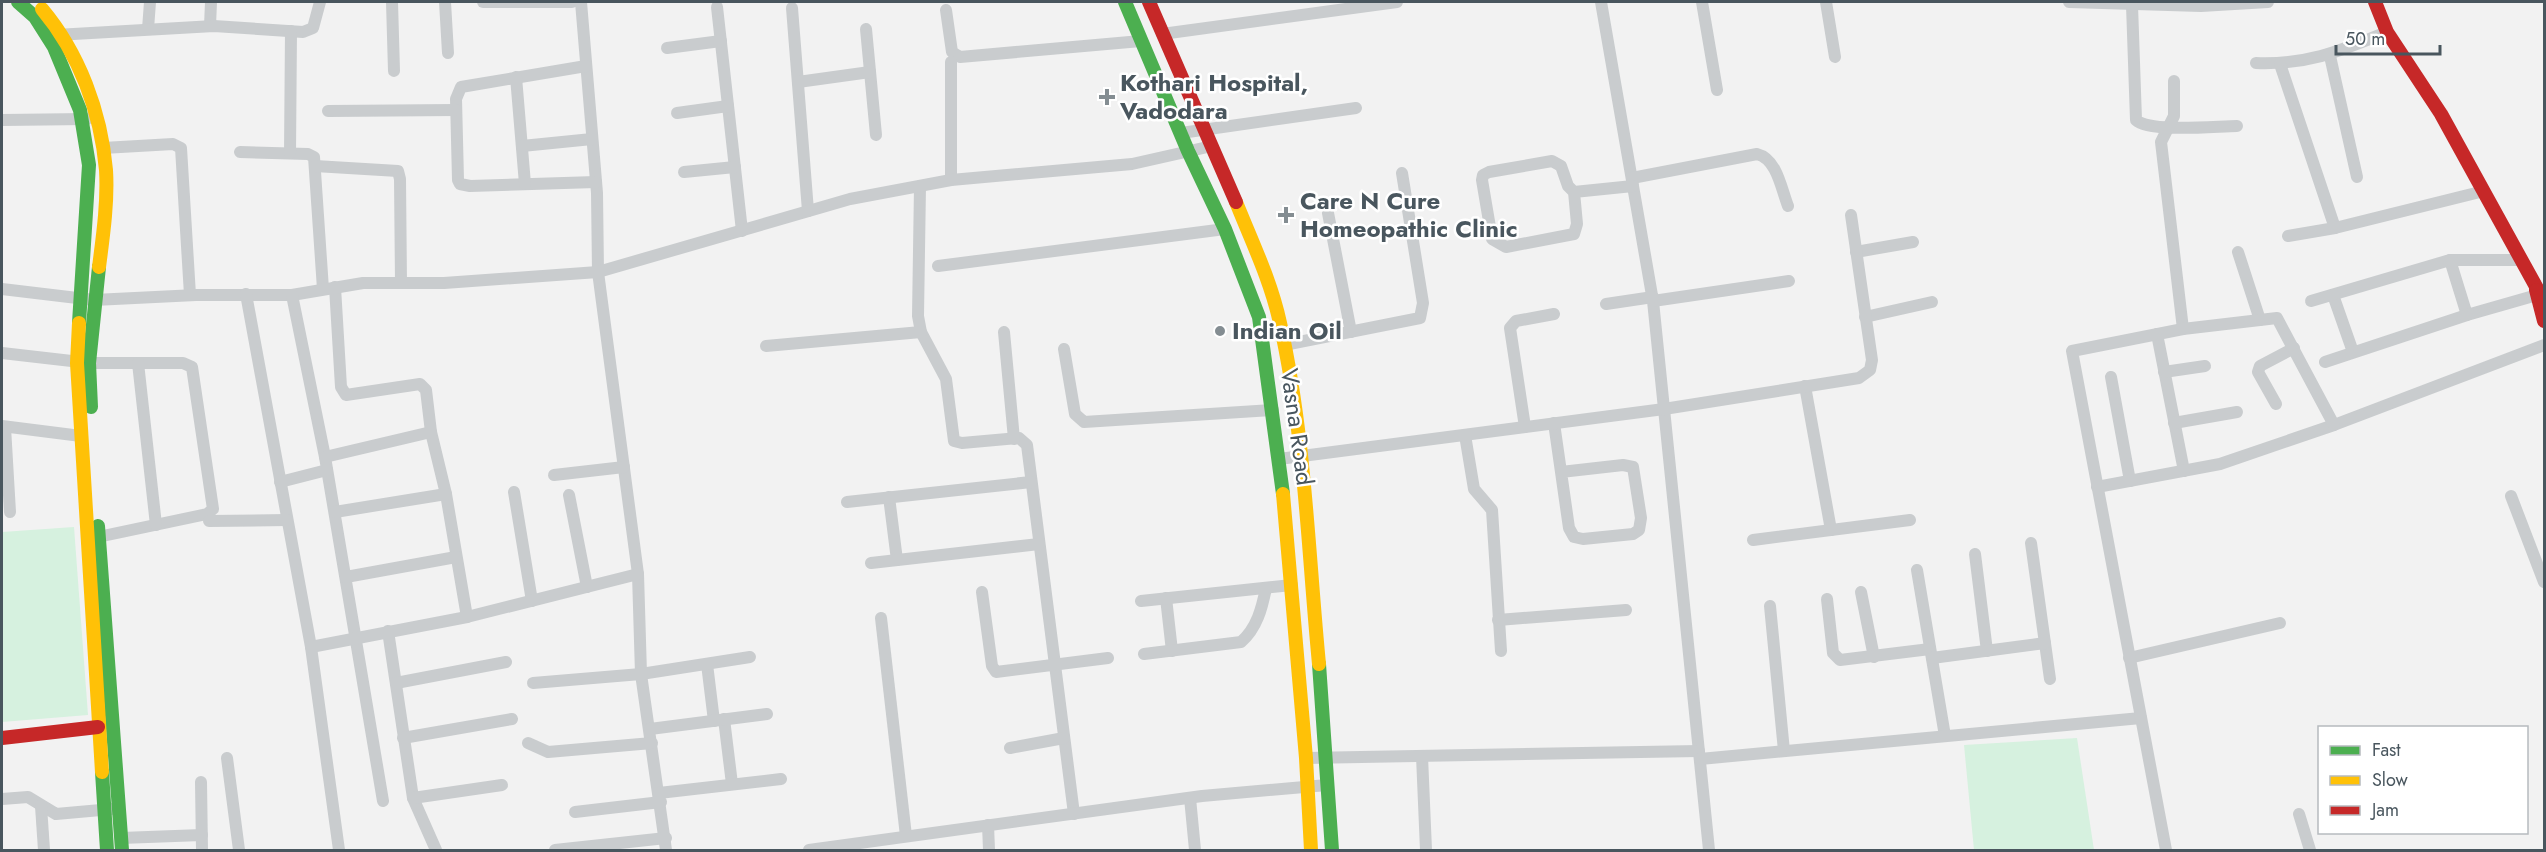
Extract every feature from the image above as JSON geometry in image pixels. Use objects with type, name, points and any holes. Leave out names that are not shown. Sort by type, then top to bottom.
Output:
[{"type":"street","points":[[18,2],[35,17],[49,36],[80,110],[89,177],[88,299],[81,436],[98,727],[111,809],[121,844],[202,835]]},
{"type":"street","points":[[35,2],[63,34],[98,118],[106,183],[88,299]]},
{"type":"street","points":[[148,29],[150,2]]},
{"type":"street","points":[[210,26],[211,2]]},
{"type":"street","points":[[49,36],[210,26],[303,32],[313,28],[318,19],[320,2]]},
{"type":"street","points":[[392,2],[394,70]]},
{"type":"street","points":[[445,2],[448,53]]},
{"type":"street","points":[[483,2],[572,2]]},
{"type":"street","points":[[555,850],[666,844],[641,674],[638,574],[598,272],[596,182],[581,2]]},
{"type":"street","name":"Vasna Road","points":[[1125,2],[1188,151],[1225,229],[1259,317],[1273,410],[1292,585],[1311,850]]},
{"type":"street","name":"Vasna Road","points":[[1149,2],[1205,128],[1267,278],[1284,345],[1300,456],[1327,758],[1332,850]]},
{"type":"street","points":[[1162,34],[1397,2]]},
{"type":"street","points":[[1601,2],[1653,299],[1709,850]]},
{"type":"street","points":[[1702,2],[1717,90]]},
{"type":"street","points":[[1826,2],[1835,57]]},
{"type":"street","points":[[2069,2],[2201,6],[2268,2]]},
{"type":"street","points":[[2375,2],[2387,32],[2441,114],[2521,260],[2538,293],[2544,321]]},
{"type":"street","points":[[2132,5],[2136,120],[2144,124],[2167,127],[2237,126]]},
{"type":"street","points":[[717,7],[742,231]]},
{"type":"street","points":[[792,8],[808,211]]},
{"type":"street","points":[[946,10],[952,52],[960,57],[1142,41]]},
{"type":"street","points":[[866,29],[876,135]]},
{"type":"street","points":[[290,153],[291,31]]},
{"type":"street","points":[[2256,63],[2280,64],[2330,56],[2387,32]]},
{"type":"street","points":[[667,48],[721,41]]},
{"type":"street","points":[[2330,56],[2356,177]]},
{"type":"street","points":[[951,62],[951,180]]},
{"type":"street","points":[[2280,64],[2335,228]]},
{"type":"street","points":[[586,66],[466,84],[457,93],[460,184],[470,186],[596,182]]},
{"type":"street","points":[[798,82],[870,72]]},
{"type":"street","points":[[516,77],[525,184]]},
{"type":"street","points":[[2174,81],[2174,116],[2161,142],[2182,329]]},
{"type":"street","points":[[677,113],[728,106]]},
{"type":"street","points":[[1181,133],[1356,108]]},
{"type":"street","points":[[328,111],[456,110]]},
{"type":"street","points":[[2,120],[98,118]]},
{"type":"street","points":[[522,146],[592,139]]},
{"type":"street","points":[[103,148],[173,144],[181,148],[190,295]]},
{"type":"street","points":[[2,289],[88,299],[190,295],[292,295],[363,283],[598,272],[850,199],[951,180],[1132,165],[1212,146]]},
{"type":"street","points":[[240,152],[311,155],[315,166],[343,392],[350,396],[420,384],[426,390],[431,432],[446,494],[467,617]]},
{"type":"street","points":[[1574,192],[1633,182],[1757,154],[1766,156],[1772,162],[1788,206]]},
{"type":"street","points":[[1552,161],[1561,166],[1568,186],[1574,192],[1577,230],[1574,234],[1506,247],[1492,239],[1482,184],[1483,175],[1552,161]]},
{"type":"street","points":[[315,166],[398,171],[400,178],[401,283]]},
{"type":"street","points":[[684,172],[735,167]]},
{"type":"street","points":[[1284,345],[1415,320],[1424,312],[1402,173]]},
{"type":"street","points":[[920,186],[918,316],[921,332],[946,379],[954,441],[962,443],[1014,439],[1025,442],[1074,814]]},
{"type":"street","points":[[2288,236],[2335,228],[2484,191]]},
{"type":"street","points":[[1328,213],[1350,332]]},
{"type":"street","points":[[1279,459],[1664,409],[1866,375],[1872,360],[1851,215]]},
{"type":"street","points":[[938,266],[1225,229]]},
{"type":"street","points":[[1856,252],[1913,242]]},
{"type":"street","points":[[2238,252],[2260,320]]},
{"type":"street","points":[[2311,301],[2450,260],[2521,260]]},
{"type":"street","points":[[2450,260],[2467,315]]},
{"type":"street","points":[[1606,304],[1789,281]]},
{"type":"street","points":[[2325,362],[2538,293]]},
{"type":"street","points":[[246,294],[310,647],[339,850]]},
{"type":"street","points":[[292,295],[325,457],[383,801]]},
{"type":"street","points":[[2333,295],[2353,352]]},
{"type":"street","points":[[1865,316],[1932,302]]},
{"type":"street","points":[[1525,427],[1510,328],[1516,321],[1554,314]]},
{"type":"street","points":[[2166,850],[2072,351],[2182,329],[2277,318],[2334,425]]},
{"type":"street","points":[[766,346],[921,332]]},
{"type":"street","points":[[1004,332],[1014,439]]},
{"type":"street","points":[[2157,334],[2184,471]]},
{"type":"street","points":[[2097,487],[2220,464],[2334,425],[2544,345]]},
{"type":"street","points":[[2276,404],[2258,372],[2260,366],[2294,348]]},
{"type":"street","points":[[1064,349],[1075,414],[1084,422],[1273,410]]},
{"type":"street","points":[[2,353],[83,363],[183,363],[192,367],[214,505],[207,514],[98,537]]},
{"type":"street","points":[[83,363],[98,537],[111,809],[107,850]]},
{"type":"street","points":[[138,363],[156,525]]},
{"type":"street","points":[[2164,372],[2205,366]]},
{"type":"street","points":[[2111,377],[2130,481]]},
{"type":"street","points":[[1805,386],[1831,530]]},
{"type":"street","points":[[2174,423],[2237,412]]},
{"type":"street","points":[[1554,423],[1561,472],[1569,528],[1574,537],[1583,539],[1633,534],[1639,530],[1641,518],[1633,467],[1623,465],[1561,472]]},
{"type":"street","points":[[10,512],[3,426],[81,436]]},
{"type":"street","points":[[325,457],[431,432]]},
{"type":"street","points":[[1465,435],[1474,489],[1492,510],[1501,651]]},
{"type":"street","points":[[554,475],[624,467]]},
{"type":"street","points":[[280,482],[327,470]]},
{"type":"street","points":[[847,502],[1031,482]]},
{"type":"street","points":[[514,492],[531,601]]},
{"type":"street","points":[[334,512],[446,494]]},
{"type":"street","points":[[569,495],[587,587]]},
{"type":"street","points":[[2511,496],[2544,582]]},
{"type":"street","points":[[889,497],[897,560]]},
{"type":"street","points":[[1753,540],[1910,519]]},
{"type":"street","points":[[209,521],[287,520]]},
{"type":"street","points":[[2031,543],[2050,679]]},
{"type":"street","points":[[871,562],[1039,544]]},
{"type":"street","points":[[1975,554],[1987,651]]},
{"type":"street","points":[[346,577],[456,557]]},
{"type":"street","points":[[1917,570],[1945,736]]},
{"type":"street","points":[[310,647],[467,617],[638,574]]},
{"type":"street","points":[[1141,601],[1292,585]]},
{"type":"street","points":[[1144,654],[1241,642],[1250,634],[1258,618],[1266,588]]},
{"type":"street","points":[[982,592],[993,670],[1000,673],[1108,658]]},
{"type":"street","points":[[1861,592],[1874,657]]},
{"type":"street","points":[[1166,598],[1172,651]]},
{"type":"street","points":[[1827,599],[1833,653],[1836,658],[1846,661],[1874,657],[1987,651],[2045,644]]},
{"type":"street","points":[[1770,606],[1784,751]]},
{"type":"street","points":[[1498,620],[1626,610]]},
{"type":"street","points":[[881,618],[906,837]]},
{"type":"street","points":[[2130,658],[2280,623]]},
{"type":"street","points":[[388,632],[413,798],[436,850]]},
{"type":"street","points":[[533,683],[641,674],[750,657]]},
{"type":"street","points":[[396,683],[506,662]]},
{"type":"street","points":[[707,664],[732,784]]},
{"type":"street","points":[[650,729],[767,714]]},
{"type":"street","points":[[403,738],[512,718]]},
{"type":"street","points":[[1306,758],[1700,755],[1784,751],[2141,718]]},
{"type":"street","points":[[2,738],[98,727]]},
{"type":"street","points":[[1010,748],[1064,738]]},
{"type":"street","points":[[528,743],[548,752],[652,743]]},
{"type":"street","points":[[1422,756],[1426,850]]},
{"type":"street","points":[[227,758],[238,850]]},
{"type":"street","points":[[575,812],[732,784],[781,778]]},
{"type":"street","points":[[201,782],[202,850]]},
{"type":"street","points":[[413,798],[502,785]]},
{"type":"street","points":[[809,850],[877,846],[906,837],[988,825],[1190,798],[1327,785]]},
{"type":"street","points":[[2,799],[28,797],[56,814],[111,809]]},
{"type":"street","points":[[1190,798],[1195,850]]},
{"type":"street","points":[[41,806],[44,850]]},
{"type":"street","points":[[2299,814],[2310,850]]},
{"type":"street","points":[[988,825],[989,850]]},
{"type":"green space","points":[[74,527],[88,715],[2,722],[2,532]]},
{"type":"green space","points":[[2077,738],[2094,850],[1974,850],[1964,745]]},
{"type":"traffic: fast","points":[[18,2],[35,17],[54,47],[80,110],[89,165],[79,323]]},
{"type":"traffic: fast","points":[[1125,2],[1188,151],[1225,229],[1259,317],[1283,494]]},
{"type":"traffic: fast","points":[[91,407],[89,363],[99,267]]},
{"type":"traffic: fast","points":[[98,526],[122,850]]},
{"type":"traffic: fast","points":[[1319,664],[1332,850]]},
{"type":"traffic: fast","points":[[102,772],[107,850]]},
{"type":"traffic: slow","points":[[42,9],[55,26],[77,64],[86,84],[99,127],[106,170],[105,219],[99,267]]},
{"type":"traffic: slow","points":[[1236,202],[1272,292],[1288,365],[1305,493],[1319,664]]},
{"type":"traffic: slow","points":[[79,323],[77,363],[102,772]]},
{"type":"traffic: slow","points":[[1283,494],[1306,758],[1311,850]]},
{"type":"traffic: jam","points":[[1149,2],[1236,202]]},
{"type":"traffic: jam","points":[[2375,2],[2387,32],[2441,114],[2544,301]]},
{"type":"traffic: jam","points":[[2536,290],[2544,321]]},
{"type":"traffic: jam","points":[[2,738],[98,727]]},
{"type":"place","name":"Kothari Hospital, Vadodara","points":[[1107,97]]},
{"type":"place","name":"Care N Cure Homeopathic Clinic","points":[[1286,215]]},
{"type":"place","name":"Indian Oil","points":[[1220,331]]}]
